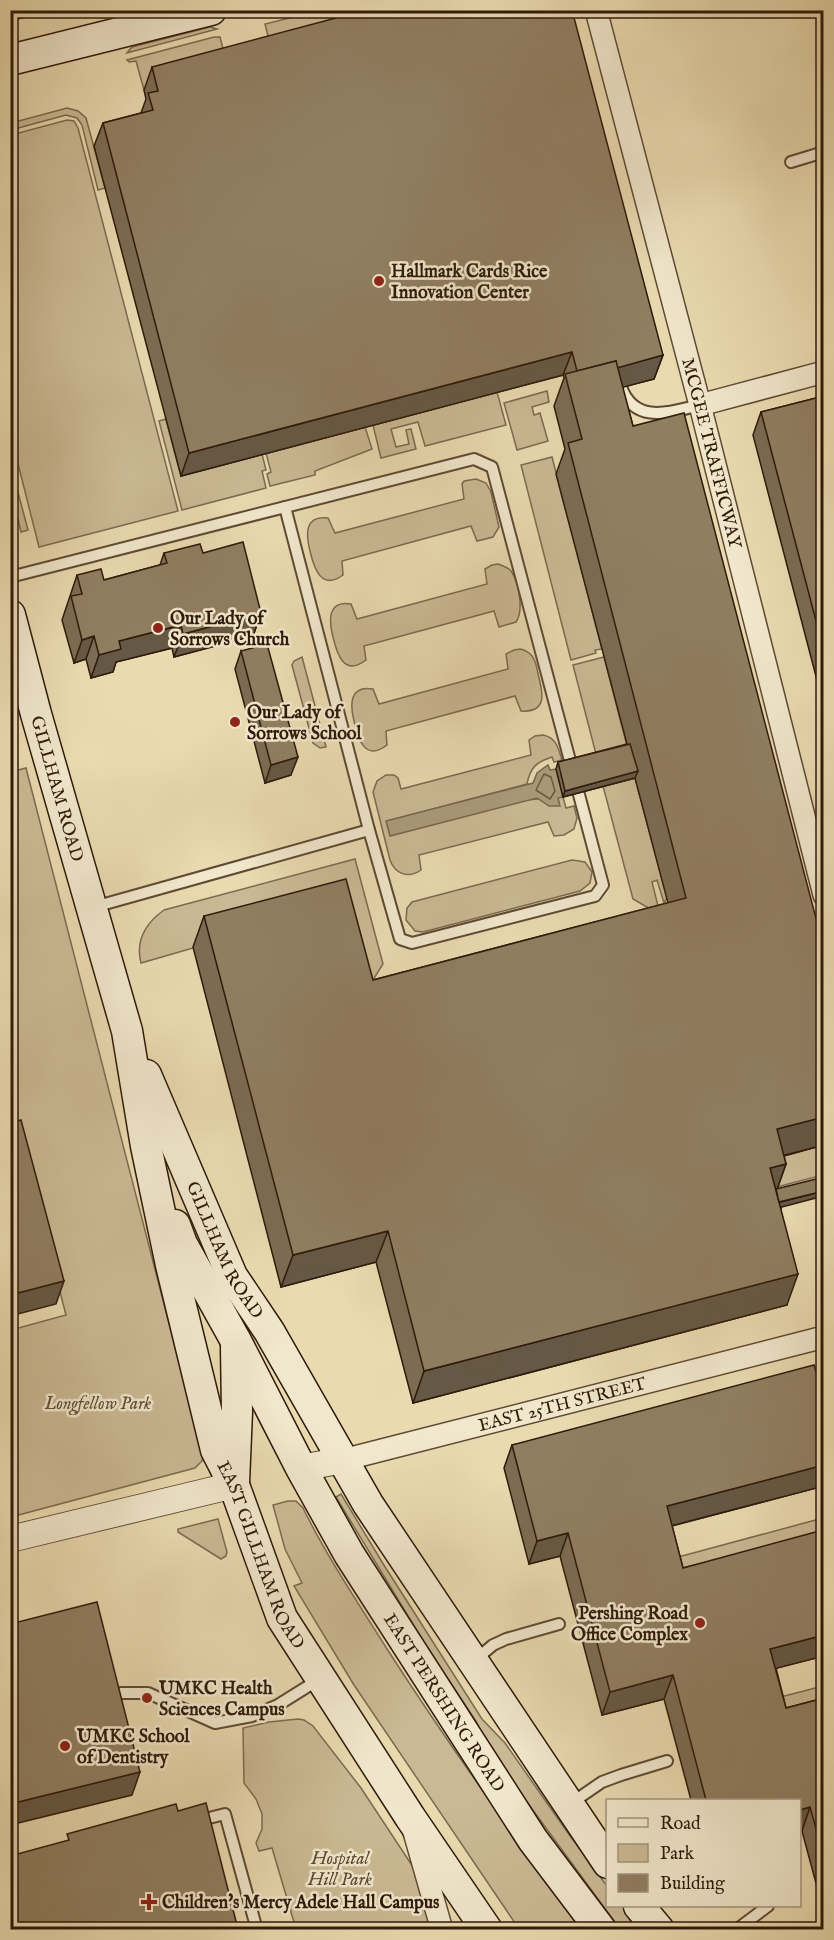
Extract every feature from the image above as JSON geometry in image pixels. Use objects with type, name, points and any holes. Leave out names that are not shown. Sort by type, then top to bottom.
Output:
[{"type":"main road","points":[[10,60],[211,10]]},
{"type":"main road","name":"GILLHAM ROAD","points":[[10,615],[127,1031],[146,1146],[171,1265]]},
{"type":"main road","name":"GILLHAM ROAD","points":[[127,1031],[232,1275],[270,1331],[343,1460]]},
{"type":"main road","name":"GILLHAM ROAD","points":[[146,1146],[182,1244],[236,1341],[301,1468]]},
{"type":"main road","name":"EAST GILLHAM ROAD","points":[[171,1265],[216,1450],[234,1485],[282,1618],[410,1817]]},
{"type":"main road","points":[[232,1275],[237,1411],[234,1485]]},
{"type":"main road","points":[[343,1460],[368,1504],[606,1860]]},
{"type":"main road","name":"EAST PERSHING ROAD","points":[[301,1468],[349,1554],[526,1830],[601,1929]]},
{"type":"main road","points":[[410,1817],[487,1929]]},
{"type":"main road","points":[[641,1907],[659,1929]]},
{"type":"street","name":"MCGEE TRAFFICWAY","points":[[596,10],[700,405],[823,895]]},
{"type":"street","points":[[700,405],[824,372]]},
{"type":"street","name":"EAST 25TH STREET","points":[[301,1468],[343,1460],[824,1337]]},
{"type":"street","points":[[10,1539],[234,1485]]},
{"type":"street","points":[[410,1817],[442,1929]]},
{"type":"lane","points":[[790,162],[824,152]]},
{"type":"lane","points":[[621,387],[628,403],[650,413],[669,412],[700,405]]},
{"type":"lane","points":[[10,577],[285,507],[474,459],[492,467],[603,885],[595,896],[412,943],[400,939],[369,830],[285,507]]},
{"type":"lane","points":[[91,908],[369,830]]},
{"type":"lane","points":[[473,1661],[493,1645],[559,1624]]},
{"type":"lane","points":[[107,1696],[121,1693],[148,1693],[215,1723],[252,1716],[278,1705],[321,1678]]},
{"type":"lane","points":[[569,1805],[602,1782],[667,1761]]},
{"type":"lane","points":[[192,1822],[225,1814],[257,1929]]},
{"type":"lane","points":[[736,1929],[765,1907]]},
{"type":"green space","points":[[318,11],[445,11],[273,56],[265,24]]},
{"type":"green space","points":[[210,27],[217,29],[127,53],[132,47]]},
{"type":"green space","points":[[220,37],[228,68],[144,90],[136,61],[127,60]]},
{"type":"green space","points":[[67,108],[78,111],[86,118],[105,188],[98,190],[82,125],[77,118],[66,115],[11,130],[11,123]]},
{"type":"green space","points":[[67,120],[74,121],[78,128],[178,511],[39,547],[11,436],[11,135]]},
{"type":"green space","points":[[547,391],[549,402],[532,407],[534,415],[540,413],[548,441],[517,450],[504,403]]},
{"type":"green space","points":[[497,392],[506,425],[425,446],[418,422],[391,429],[396,447],[409,444],[406,430],[411,429],[416,449],[381,458],[373,425]]},
{"type":"green space","points":[[166,419],[181,476],[262,454],[266,470],[262,471],[266,488],[182,510],[159,421]]},
{"type":"green space","points":[[365,427],[372,449],[315,471],[315,475],[270,486],[267,474],[271,472],[266,453]]},
{"type":"green space","points":[[552,457],[602,649],[571,660],[521,465]]},
{"type":"green space","points":[[10,462],[28,530],[21,532],[11,490]]},
{"type":"green space","points":[[476,479],[486,483],[491,492],[499,527],[493,537],[477,541],[471,526],[342,561],[343,575],[335,579],[324,579],[316,570],[308,539],[308,527],[314,520],[328,518],[335,533],[464,499],[462,484],[464,481]]},
{"type":"green space","points":[[498,564],[510,570],[516,582],[520,596],[520,611],[516,622],[499,627],[494,611],[364,646],[366,660],[358,665],[347,665],[339,656],[331,625],[332,613],[338,605],[351,604],[357,619],[487,584],[485,569]]},
{"type":"green space","points":[[520,649],[530,653],[536,665],[542,700],[536,709],[521,711],[515,696],[386,731],[387,745],[379,750],[368,750],[360,741],[352,709],[353,698],[359,690],[373,689],[379,704],[508,669],[506,654]]},
{"type":"green space","points":[[302,657],[326,747],[320,748],[313,743],[292,665],[294,661]]},
{"type":"green space","points":[[604,657],[628,750],[597,758],[573,665]]},
{"type":"green space","points":[[543,735],[554,741],[562,760],[554,762],[552,757],[542,761],[532,770],[527,784],[387,821],[390,835],[526,800],[563,797],[566,808],[574,806],[577,818],[574,829],[564,835],[554,836],[548,822],[419,855],[421,870],[416,873],[403,874],[395,869],[390,860],[373,792],[377,781],[386,775],[394,775],[398,778],[401,789],[531,755],[529,740]]},
{"type":"green space","name":"Longfellow Park","points":[[26,768],[203,1456],[202,1461],[195,1468],[11,1517],[11,1330],[66,1315],[18,1130],[11,1131],[10,772]]},
{"type":"green space","points":[[635,778],[667,898],[664,903],[657,880],[652,882],[659,910],[657,913],[633,899],[603,786]]},
{"type":"green space","points":[[355,859],[383,964],[368,988],[193,948],[141,963],[141,940],[147,926],[164,910]]},
{"type":"green space","points":[[572,860],[585,862],[592,872],[590,883],[580,891],[423,932],[415,931],[406,920],[407,908],[412,902]]},
{"type":"green space","points":[[823,1145],[823,1175],[773,1188],[766,1161]]},
{"type":"green space","points":[[341,1494],[482,1719],[505,1743],[606,1885],[606,1907],[624,1907],[642,1929],[620,1929],[491,1753],[476,1721],[428,1649],[336,1497]]},
{"type":"green space","points":[[296,1501],[303,1508],[343,1580],[410,1685],[583,1929],[519,1929],[354,1685],[294,1586],[302,1583],[285,1549],[273,1505]]},
{"type":"green space","points":[[823,1518],[823,1587],[675,1591],[667,1560]]},
{"type":"green space","points":[[218,1519],[227,1552],[226,1556],[221,1559],[178,1532],[178,1529]]},
{"type":"green space","points":[[823,1686],[823,1719],[778,1731],[769,1700]]},
{"type":"green space","name":"Hospital Hill Park","points":[[298,1719],[313,1726],[361,1788],[454,1929],[296,1929],[272,1848],[259,1851],[256,1843],[262,1829],[262,1814],[256,1799],[244,1783],[243,1728]]},
{"type":"water","points":[[548,765],[550,770],[556,769],[563,797],[558,798],[560,806],[549,806],[537,798],[390,836],[386,821],[533,783],[537,773]]},
{"type":"building","name":"Hallmark Cards Rice Innovation Center","points":[[366,10],[572,10],[663,355],[617,368],[616,361],[577,371],[572,352],[189,453],[103,123],[153,110],[148,93],[158,91],[152,67]]},
{"type":"building","points":[[616,361],[633,426],[684,413],[824,949],[824,1117],[777,1129],[786,1164],[770,1168],[798,1274],[424,1371],[388,1231],[293,1255],[204,916],[346,879],[373,980],[686,898],[568,443],[582,439],[565,374]]},
{"type":"building","points":[[824,396],[824,651],[761,412]]},
{"type":"building","name":"Our Lady of Sorrows Church","points":[[243,542],[261,613],[183,634],[181,625],[119,641],[121,649],[99,655],[94,636],[82,640],[71,596],[82,594],[77,575],[101,569],[104,580],[167,563],[164,553],[200,544],[203,553]]},
{"type":"building","points":[[267,644],[298,757],[271,765],[241,651]]},
{"type":"building","points":[[630,744],[638,771],[565,791],[558,762]]},
{"type":"building","points":[[21,1120],[64,1281],[10,1295],[10,1123]]},
{"type":"building","points":[[824,1177],[824,1191],[779,1202],[776,1189]]},
{"type":"building","name":"Pershing Road Office Complex","points":[[814,1365],[824,1400],[824,1465],[667,1506],[683,1568],[823,1530],[824,1635],[770,1649],[786,1708],[824,1698],[824,1858],[810,1807],[801,1810],[801,1799],[706,1799],[673,1675],[610,1692],[568,1533],[537,1541],[512,1445]]},
{"type":"building","name":"UMKC School of Dentistry","points":[[97,1602],[140,1772],[10,1804],[10,1624]]},
{"type":"building","name":"Children's Mercy Adele Hall Campus","points":[[206,1803],[238,1929],[10,1929],[10,1856],[69,1840],[67,1834],[176,1804],[178,1811]]},
{"type":"place","name":"Hallmark Cards Rice Innovation Center","points":[[379,281]]},
{"type":"place","name":"Our Lady of Sorrows Church","points":[[158,628]]},
{"type":"place","name":"Our Lady of Sorrows School","points":[[235,722]]},
{"type":"place","name":"Pershing Road Office Complex","points":[[700,1623]]},
{"type":"place","name":"UMKC Health Sciences Campus","points":[[147,1698]]},
{"type":"place","name":"UMKC School of Dentistry","points":[[65,1746]]},
{"type":"place","name":"Children's Mercy Adele Hall Campus","points":[[149,1902]]}]
